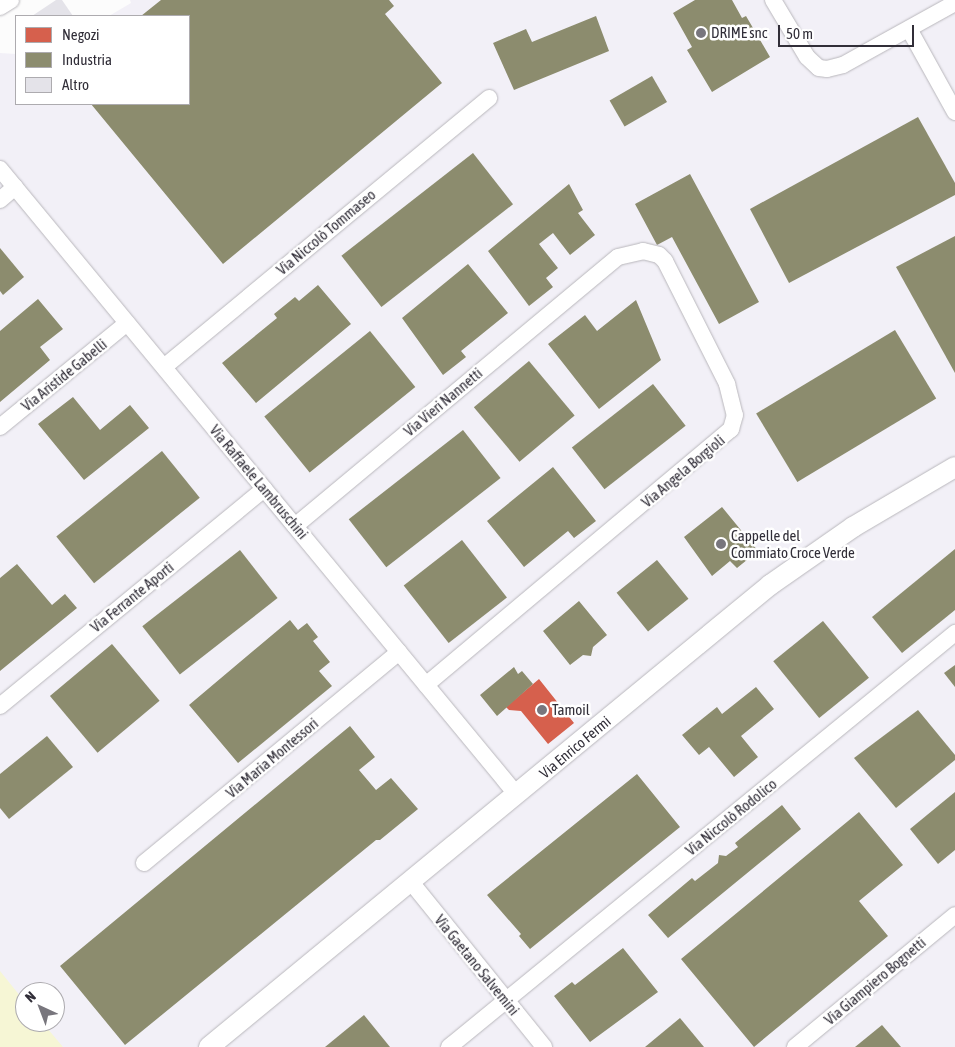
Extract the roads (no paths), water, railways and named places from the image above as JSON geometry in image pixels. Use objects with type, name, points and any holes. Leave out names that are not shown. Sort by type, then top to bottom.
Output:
[{"type":"street","points":[[0,7],[11,0]]},
{"type":"street","points":[[773,0],[807,57],[819,68],[834,69],[955,3]]},
{"type":"street","points":[[909,29],[955,112]]},
{"type":"street","name":"Via Niccolò Tommaseo","points":[[164,367],[489,98]]},
{"type":"street","name":"Via Raffaele Lambruschini","points":[[0,169],[517,795]]},
{"type":"street","points":[[0,200],[15,187]]},
{"type":"street","name":"Via Angela Borgioli","points":[[426,685],[712,448],[734,422],[734,405],[727,384],[665,261],[652,252],[631,252],[618,257],[591,278]]},
{"type":"street","name":"Via Vieri Nannetti","points":[[295,526],[591,278]]},
{"type":"street","name":"Via Aristide Gabelli","points":[[0,427],[127,323]]},
{"type":"street","name":"Via Enrico Fermi","points":[[209,1047],[800,563],[955,467]]},
{"type":"street","name":"Via Ferrante Aporti","points":[[0,706],[264,489]]},
{"type":"street","name":"Via Niccolò Rodolico","points":[[449,1047],[955,633]]},
{"type":"street","name":"Via Maria Montessori","points":[[144,863],[399,652]]},
{"type":"street","name":"Via Gaetano Salvemini","points":[[411,882],[544,1047]]},
{"type":"street","name":"Via Giampiero Bognetti","points":[[795,1047],[955,915]]},
{"type":"place","name":"DRIME snc","points":[[701,33]]},
{"type":"place","name":"Cappelle del Commiato Croce Verde","points":[[721,544]]},
{"type":"place","name":"Tamoil","points":[[542,710]]}]
